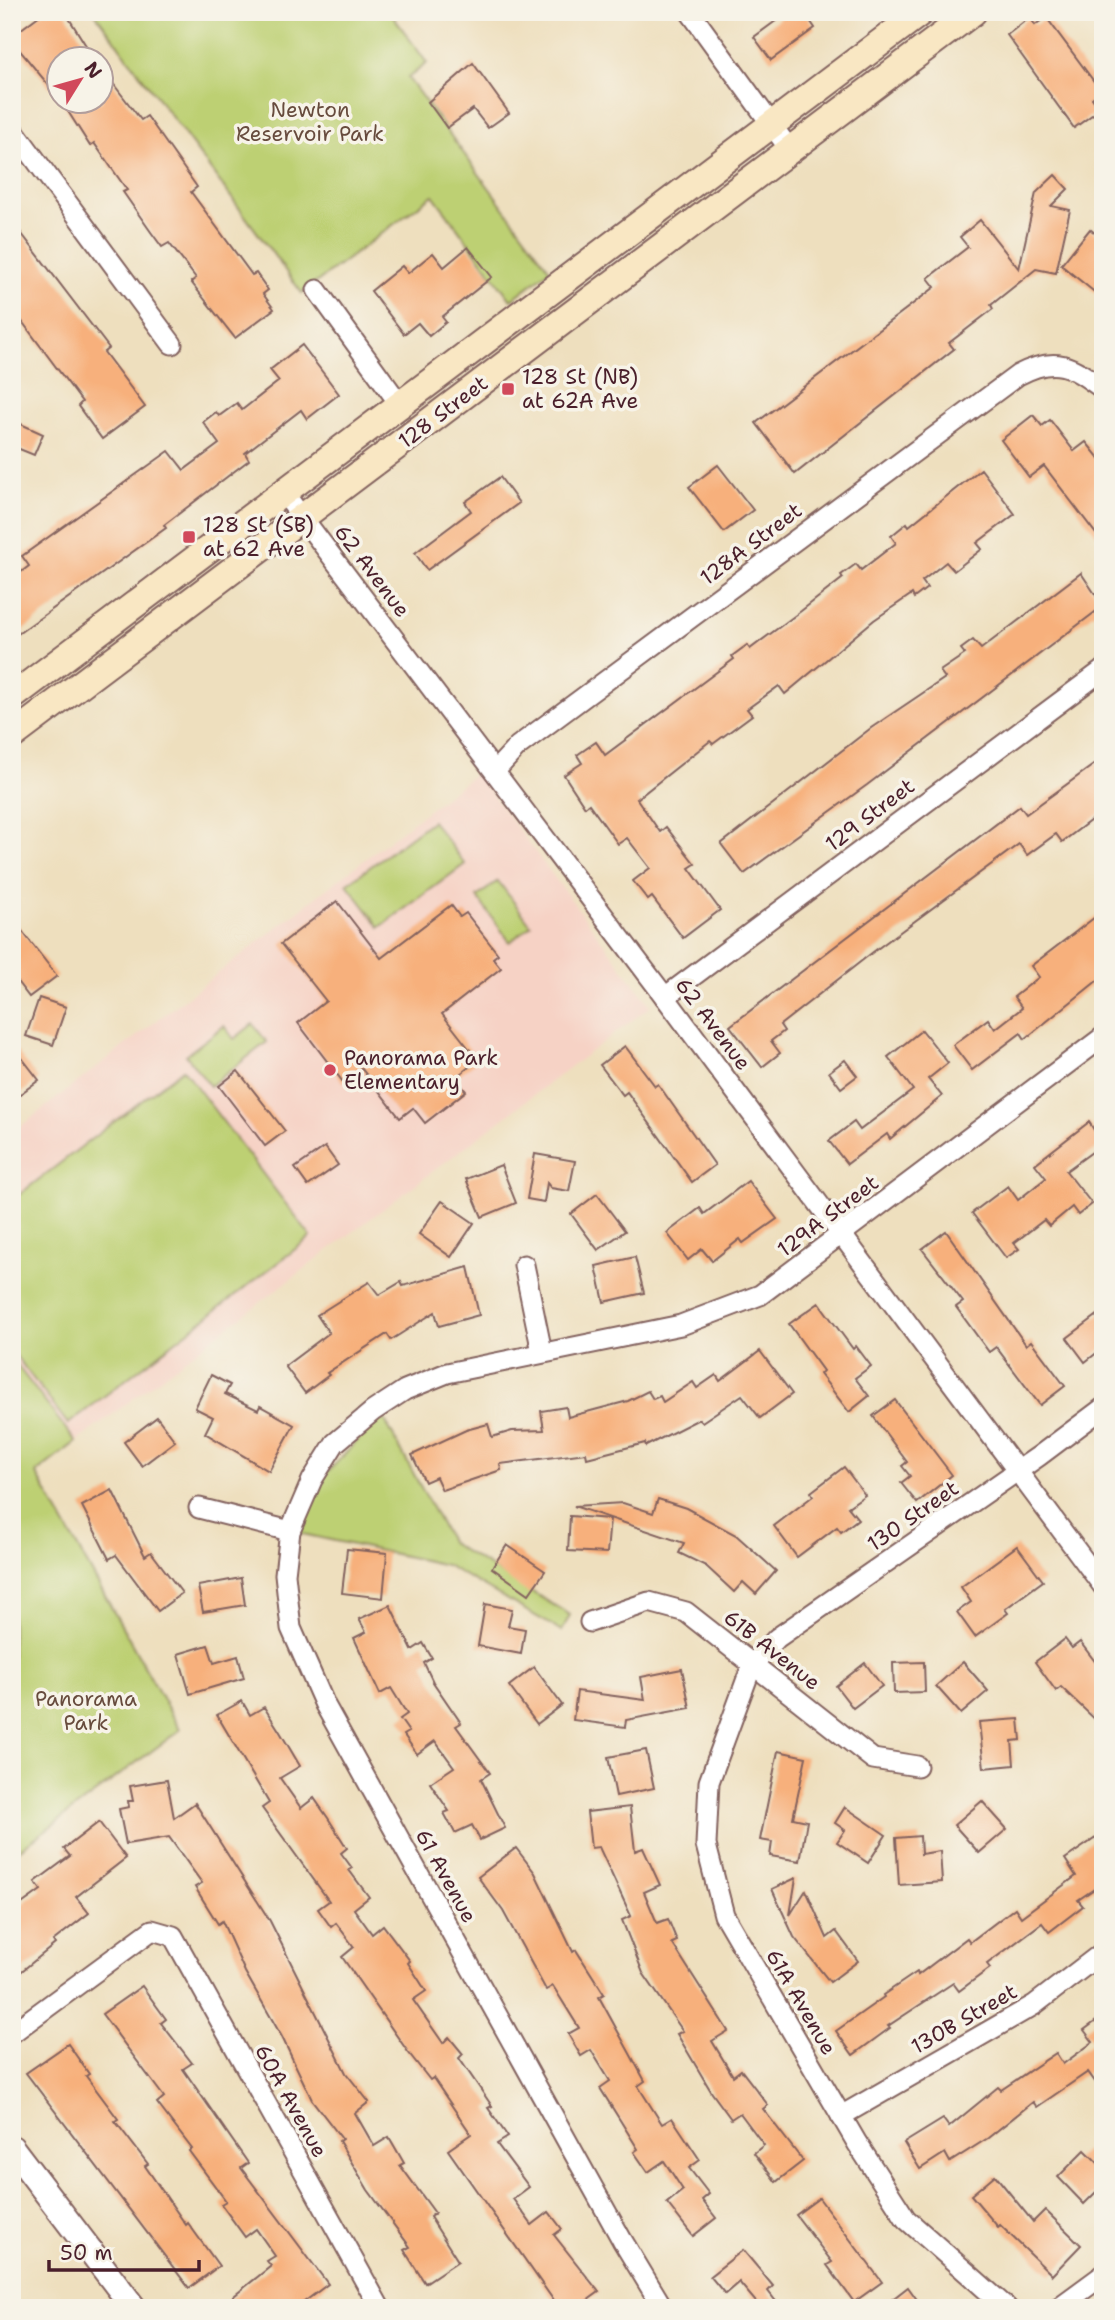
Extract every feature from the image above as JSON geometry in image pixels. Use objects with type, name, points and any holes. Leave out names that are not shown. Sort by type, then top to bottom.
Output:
[{"type":"main road","name":"128 Street","points":[[12,697],[921,12]]},
{"type":"main road","name":"128 Street","points":[[12,736],[973,12]]},
{"type":"street","points":[[690,12],[790,150]]},
{"type":"street","points":[[12,128],[172,344]]},
{"type":"street","points":[[317,290],[401,406]]},
{"type":"street","name":"128A Street","points":[[495,771],[518,746],[996,390],[1041,363],[1065,364],[1103,389]]},
{"type":"street","name":"62 Avenue","points":[[283,492],[665,997],[1016,1473],[1103,1586]]},
{"type":"street","name":"129 Street","points":[[665,997],[1103,670]]},
{"type":"street","name":"129A Street","points":[[290,1531],[312,1480],[335,1443],[373,1411],[405,1390],[447,1373],[681,1325],[760,1295],[1103,1037]]},
{"type":"street","points":[[524,1265],[542,1352]]},
{"type":"street","name":"130 Street","points":[[752,1665],[777,1638],[1016,1473],[1103,1408]]},
{"type":"street","points":[[199,1508],[290,1531]]},
{"type":"street","name":"61 Avenue","points":[[290,1531],[285,1574],[291,1628],[325,1705],[622,2240],[663,2308]]},
{"type":"street","name":"61B Avenue","points":[[590,1622],[649,1602],[686,1612],[873,1759],[917,1766]]},
{"type":"street","name":"61A Avenue","points":[[752,1665],[709,1782],[706,1845],[724,1915],[841,2116],[906,2219],[1007,2308]]},
{"type":"street","name":"60A Avenue","points":[[12,2034],[152,1930],[173,1936],[380,2308]]},
{"type":"street","name":"130B Street","points":[[841,2116],[1034,2005],[1103,1952]]},
{"type":"street","points":[[12,2148],[134,2308]]},
{"type":"street","points":[[1058,2308],[1103,2274]]},
{"type":"shaded area","name":"Panorama Park Elementary","points":[[476,773],[651,1006],[76,1442],[12,1359],[12,1133]]},
{"type":"green space","name":"Newton Reservoir Park","points":[[94,12],[390,12],[427,63],[408,78],[550,270],[511,300],[433,195],[302,293]]},
{"type":"green space","points":[[432,821],[465,864],[380,927],[347,884]]},
{"type":"green space","points":[[498,881],[531,925],[510,942],[477,897]]},
{"type":"green space","points":[[253,1024],[267,1042],[210,1086],[186,1055],[224,1026],[234,1039]]},
{"type":"green space","points":[[183,1069],[311,1237],[68,1424],[12,1351],[12,1200]]},
{"type":"green space","name":"Panorama Park","points":[[12,1359],[76,1442],[36,1473],[180,1730],[12,1855]]},
{"type":"green space","points":[[382,1415],[451,1543],[570,1615],[562,1631],[446,1565],[298,1533],[316,1484]]},
{"type":"building","points":[[44,12],[65,12],[86,46],[46,46],[46,82],[12,41],[12,36]]},
{"type":"building","points":[[788,12],[804,12],[815,28],[771,60],[754,37]]},
{"type":"building","points":[[1030,17],[1035,25],[1046,17],[1101,91],[1092,98],[1100,109],[1074,128],[1007,35]]},
{"type":"building","points":[[473,63],[509,113],[488,128],[473,109],[447,128],[428,102]]},
{"type":"building","points":[[116,87],[141,120],[147,116],[197,187],[191,192],[252,275],[256,273],[268,290],[263,294],[274,309],[235,338],[191,282],[196,278],[169,243],[162,247],[123,192],[127,190],[94,143],[90,146],[71,116],[116,116]]},
{"type":"building","points":[[1055,175],[1068,189],[1051,206],[1070,210],[1056,273],[1036,269],[991,305],[993,309],[949,343],[954,349],[795,474],[756,423],[935,287],[928,278],[968,247],[960,237],[980,220],[1019,269],[1036,193]]},
{"type":"building","points":[[12,221],[109,348],[104,352],[145,407],[102,439],[78,406],[82,402],[12,308]]},
{"type":"building","points":[[1090,229],[1103,240],[1103,299],[1061,265]]},
{"type":"building","points":[[468,247],[492,277],[442,317],[446,322],[429,336],[418,323],[404,334],[371,291],[402,266],[408,273],[433,253],[444,267]]},
{"type":"building","points":[[302,345],[339,394],[307,419],[301,410],[245,453],[249,460],[164,525],[166,528],[12,638],[12,579],[29,566],[22,556],[169,451],[184,470],[219,444],[203,422],[216,412],[219,416],[237,403],[242,410],[279,381],[270,370]]},
{"type":"building","points":[[1033,415],[1042,426],[1050,420],[1074,451],[1086,442],[1103,463],[1103,543],[1044,466],[1029,477],[1001,440]]},
{"type":"building","points":[[12,420],[43,434],[34,455],[12,446]]},
{"type":"building","points":[[718,465],[753,510],[724,532],[689,487]]},
{"type":"building","points":[[981,469],[1015,514],[977,543],[982,549],[954,571],[946,562],[922,581],[927,588],[914,598],[912,594],[874,620],[785,694],[779,686],[747,709],[752,715],[713,744],[710,741],[637,799],[660,832],[666,827],[695,864],[689,868],[720,910],[683,938],[652,897],[648,900],[633,881],[650,868],[627,838],[618,844],[589,804],[585,807],[564,775],[582,763],[577,755],[596,742],[605,755],[734,659],[732,656],[747,645],[750,649],[801,611],[843,578],[841,575],[856,564],[861,570],[896,543],[891,536],[907,523],[909,526]]},
{"type":"building","points":[[500,477],[519,503],[427,570],[415,553],[471,511],[465,502]]},
{"type":"building","points":[[1081,573],[1103,606],[867,785],[744,874],[721,844],[871,728],[945,678],[940,671],[965,654],[961,649],[973,640],[981,649]]},
{"type":"building","points":[[1103,758],[1103,811],[1062,842],[1056,834],[1027,855],[1019,844],[873,952],[780,1025],[784,1031],[771,1041],[780,1053],[762,1067],[730,1026],[1020,806],[1026,814]]},
{"type":"building","points":[[337,901],[381,958],[451,905],[460,917],[466,913],[498,954],[493,958],[501,968],[442,1014],[478,1060],[455,1078],[466,1091],[425,1123],[413,1108],[400,1118],[361,1068],[343,1082],[298,1023],[326,1001],[281,944]]},
{"type":"building","points":[[1103,911],[1103,976],[1025,1039],[1021,1033],[972,1070],[953,1045],[988,1019],[995,1029],[1022,1008],[1014,997],[1039,977],[1031,966]]},
{"type":"building","points":[[12,918],[57,976],[29,997],[12,975]]},
{"type":"building","points":[[39,998],[66,1007],[53,1045],[26,1036]]},
{"type":"building","points":[[922,1030],[948,1063],[928,1079],[942,1096],[890,1139],[887,1134],[847,1164],[829,1141],[854,1122],[860,1130],[913,1090],[888,1057]]},
{"type":"building","points":[[12,1045],[39,1080],[12,1100]]},
{"type":"building","points":[[625,1046],[655,1086],[658,1084],[715,1165],[692,1182],[627,1092],[623,1095],[600,1065]]},
{"type":"building","points":[[845,1060],[857,1076],[841,1088],[829,1072]]},
{"type":"building","points":[[238,1071],[285,1131],[265,1146],[219,1086]]},
{"type":"building","points":[[1089,1122],[1103,1144],[1066,1171],[1092,1204],[1078,1215],[1072,1207],[1049,1226],[1044,1220],[1014,1243],[1019,1249],[1006,1258],[972,1213],[1008,1186],[1018,1200],[1046,1178],[1035,1164]]},
{"type":"building","points":[[325,1147],[338,1165],[308,1186],[295,1168]]},
{"type":"building","points":[[535,1154],[575,1161],[569,1191],[551,1188],[547,1183],[544,1202],[527,1199]]},
{"type":"building","points":[[501,1165],[516,1203],[482,1217],[466,1179]]},
{"type":"building","points":[[748,1181],[777,1219],[743,1243],[740,1239],[712,1261],[702,1249],[688,1260],[667,1233],[700,1208],[704,1214]]},
{"type":"building","points":[[597,1194],[625,1231],[598,1250],[571,1214]]},
{"type":"building","points":[[442,1201],[474,1223],[451,1257],[419,1234]]},
{"type":"building","points":[[946,1231],[1026,1345],[1031,1341],[1065,1386],[1040,1405],[996,1347],[989,1352],[956,1307],[963,1302],[922,1249]]},
{"type":"building","points":[[635,1257],[644,1293],[604,1302],[596,1266]]},
{"type":"building","points":[[468,1267],[479,1315],[439,1326],[435,1312],[391,1340],[387,1334],[327,1373],[329,1375],[305,1393],[285,1366],[329,1333],[317,1315],[369,1282],[379,1295],[401,1282],[403,1286]]},
{"type":"building","points":[[819,1303],[853,1349],[856,1346],[871,1366],[855,1378],[869,1396],[849,1412],[820,1374],[823,1371],[789,1324]]},
{"type":"building","points":[[1103,1311],[1103,1348],[1085,1362],[1067,1338]]},
{"type":"building","points":[[760,1351],[792,1394],[760,1418],[742,1395],[702,1422],[699,1419],[646,1446],[645,1443],[587,1458],[586,1453],[500,1464],[501,1470],[442,1490],[436,1477],[425,1482],[412,1455],[466,1430],[488,1424],[492,1437],[512,1431],[544,1430],[541,1411],[566,1407],[568,1417],[628,1401],[648,1391],[653,1399],[660,1396],[663,1402],[693,1382],[697,1388],[716,1375],[720,1381]]},
{"type":"building","points":[[211,1375],[230,1385],[225,1394],[258,1410],[260,1406],[294,1425],[269,1471],[205,1433],[213,1417],[195,1408]]},
{"type":"building","points":[[895,1400],[952,1475],[917,1503],[901,1483],[910,1476],[902,1466],[907,1462],[873,1416]]},
{"type":"building","points":[[157,1417],[175,1441],[142,1466],[124,1442]]},
{"type":"building","points":[[844,1467],[865,1495],[848,1507],[858,1519],[841,1532],[837,1527],[797,1557],[774,1526],[813,1496],[811,1492]]},
{"type":"building","points":[[112,1490],[145,1556],[151,1552],[182,1593],[158,1611],[116,1555],[109,1559],[82,1506]]},
{"type":"building","points":[[658,1499],[686,1508],[736,1535],[776,1571],[756,1594],[743,1582],[734,1592],[706,1566],[679,1553],[684,1543],[574,1506],[623,1503],[653,1513]]},
{"type":"building","points":[[570,1516],[610,1519],[607,1553],[568,1551]]},
{"type":"building","points":[[507,1545],[545,1571],[529,1594],[492,1568]]},
{"type":"building","points":[[1017,1546],[1043,1581],[1005,1609],[1008,1613],[975,1637],[957,1612],[971,1602],[961,1587]]},
{"type":"building","points":[[347,1549],[387,1553],[383,1598],[342,1593]]},
{"type":"building","points":[[241,1578],[245,1605],[203,1612],[198,1586]]},
{"type":"building","points":[[485,1604],[512,1609],[508,1626],[525,1629],[521,1654],[478,1646]]},
{"type":"building","points":[[390,1605],[412,1650],[423,1643],[432,1658],[424,1663],[433,1682],[461,1723],[456,1726],[490,1773],[481,1779],[505,1828],[480,1840],[472,1825],[455,1833],[444,1813],[449,1811],[430,1783],[454,1767],[435,1741],[417,1754],[404,1735],[409,1732],[400,1719],[407,1714],[391,1688],[380,1694],[354,1638],[366,1632],[359,1619]]},
{"type":"building","points":[[1065,1639],[1072,1648],[1080,1642],[1103,1672],[1103,1727],[1061,1687],[1056,1691],[1035,1662]]},
{"type":"building","points":[[208,1645],[214,1663],[238,1656],[244,1678],[190,1694],[178,1654]]},
{"type":"building","points":[[924,1662],[925,1692],[894,1693],[893,1663]]},
{"type":"building","points":[[963,1662],[988,1691],[961,1714],[936,1686]]},
{"type":"building","points":[[865,1663],[882,1686],[853,1708],[836,1686]]},
{"type":"building","points":[[534,1667],[562,1705],[537,1724],[509,1686]]},
{"type":"building","points":[[682,1669],[690,1708],[626,1720],[625,1727],[573,1720],[577,1691],[645,1700],[641,1677]]},
{"type":"building","points":[[242,1701],[250,1715],[264,1707],[280,1732],[300,1766],[280,1778],[301,1808],[314,1798],[347,1848],[341,1853],[352,1868],[349,1870],[369,1897],[354,1909],[372,1934],[383,1925],[410,1961],[408,1963],[426,1991],[413,2000],[443,2043],[449,2037],[463,2054],[459,2058],[492,2106],[488,2108],[508,2137],[497,2144],[529,2187],[513,2199],[532,2225],[549,2212],[562,2229],[554,2235],[599,2292],[577,2308],[559,2308],[448,2150],[471,2134],[433,2078],[430,2080],[408,2052],[342,1957],[354,1947],[336,1923],[331,1927],[318,1909],[329,1901],[262,1808],[269,1803],[217,1715]]},
{"type":"building","points":[[1019,1719],[1021,1740],[1012,1741],[1014,1765],[984,1768],[979,1722]]},
{"type":"building","points":[[646,1750],[654,1788],[616,1796],[608,1757]]},
{"type":"building","points":[[778,1751],[806,1757],[793,1818],[807,1821],[800,1861],[770,1856],[772,1842],[760,1840]]},
{"type":"building","points":[[167,1780],[174,1818],[195,1803],[270,1921],[346,2073],[369,2102],[355,2113],[374,2146],[389,2137],[404,2163],[400,2165],[435,2213],[430,2217],[458,2261],[425,2283],[404,2250],[410,2247],[368,2190],[339,2141],[342,2139],[312,2100],[282,2037],[245,1972],[222,1921],[218,1924],[195,1887],[202,1883],[169,1837],[126,1844],[119,1809],[129,1807],[128,1801],[133,1801],[130,1786]]},
{"type":"building","points":[[982,1801],[1007,1829],[979,1853],[954,1825]]},
{"type":"building","points":[[630,1807],[635,1851],[643,1848],[660,1885],[644,1892],[657,1923],[668,1919],[677,1941],[672,1943],[728,2031],[712,2041],[733,2076],[741,2070],[768,2105],[763,2109],[803,2161],[776,2182],[754,2153],[764,2145],[740,2113],[731,2119],[712,2093],[677,2034],[683,2031],[643,1973],[622,1920],[631,1916],[599,1847],[591,1848],[587,1812]]},
{"type":"building","points":[[845,1807],[886,1835],[868,1863],[837,1842],[845,1830],[835,1823]]},
{"type":"building","points":[[99,1822],[126,1858],[76,1897],[89,1913],[53,1941],[55,1944],[12,1979],[12,1911],[41,1890],[35,1882],[70,1856],[64,1849]]},
{"type":"building","points":[[1103,1833],[1103,1883],[1078,1900],[1083,1906],[1049,1932],[1042,1923],[987,1964],[990,1968],[959,1991],[953,1983],[888,2026],[890,2028],[853,2055],[836,2031],[884,1997],[883,1995],[917,1972],[918,1975],[967,1938],[970,1942],[1015,1908],[1021,1917],[1076,1876],[1065,1859]]},
{"type":"building","points":[[920,1836],[921,1854],[940,1851],[942,1882],[899,1885],[896,1838]]},
{"type":"building","points":[[516,1848],[535,1873],[573,1952],[576,1950],[604,1994],[599,1997],[645,2081],[638,2086],[662,2124],[672,2118],[700,2160],[689,2168],[709,2194],[702,2200],[716,2218],[693,2236],[667,2203],[683,2190],[664,2161],[648,2172],[634,2152],[638,2149],[600,2088],[610,2081],[591,2050],[581,2056],[568,2034],[579,2028],[553,1986],[546,1990],[503,1911],[478,1877]]},
{"type":"building","points":[[796,1878],[790,1915],[806,1890],[827,1938],[836,1931],[858,1961],[830,1982],[794,1937],[772,1889]]},
{"type":"building","points":[[142,1986],[166,2019],[161,2023],[192,2063],[183,2069],[248,2163],[241,2168],[328,2284],[296,2308],[219,2308],[271,2266],[267,2261],[275,2256],[256,2229],[245,2237],[221,2204],[226,2201],[189,2151],[192,2149],[157,2103],[164,2097],[102,2014]]},
{"type":"building","points":[[1103,2016],[1103,2093],[1088,2072],[1037,2107],[1033,2102],[988,2138],[950,2162],[945,2153],[920,2169],[904,2143],[943,2119],[949,2127],[998,2087],[1001,2090],[1056,2053],[1063,2064],[1093,2042],[1084,2030]]},
{"type":"building","points":[[68,2044],[89,2074],[86,2076],[118,2119],[115,2121],[148,2164],[145,2166],[186,2225],[188,2223],[219,2266],[189,2288],[26,2073]]},
{"type":"building","points":[[1085,2150],[1103,2168],[1103,2185],[1084,2204],[1058,2177]]},
{"type":"building","points":[[995,2175],[1033,2222],[1045,2210],[1081,2245],[1052,2275],[1000,2225],[998,2227],[971,2195]]},
{"type":"building","points":[[819,2198],[882,2282],[854,2302],[827,2265],[832,2262],[796,2215]]},
{"type":"building","points":[[743,2250],[773,2286],[768,2291],[781,2308],[761,2308],[739,2282],[725,2294],[710,2276]]},
{"type":"building","points":[[908,2287],[923,2308],[881,2308]]},
{"type":"place","name":"128 St (NB) at 62A Ave","points":[[508,389]]},
{"type":"place","name":"128 St (SB) at 62 Ave","points":[[189,537]]},
{"type":"place","name":"Panorama Park Elementary","points":[[330,1070]]}]
